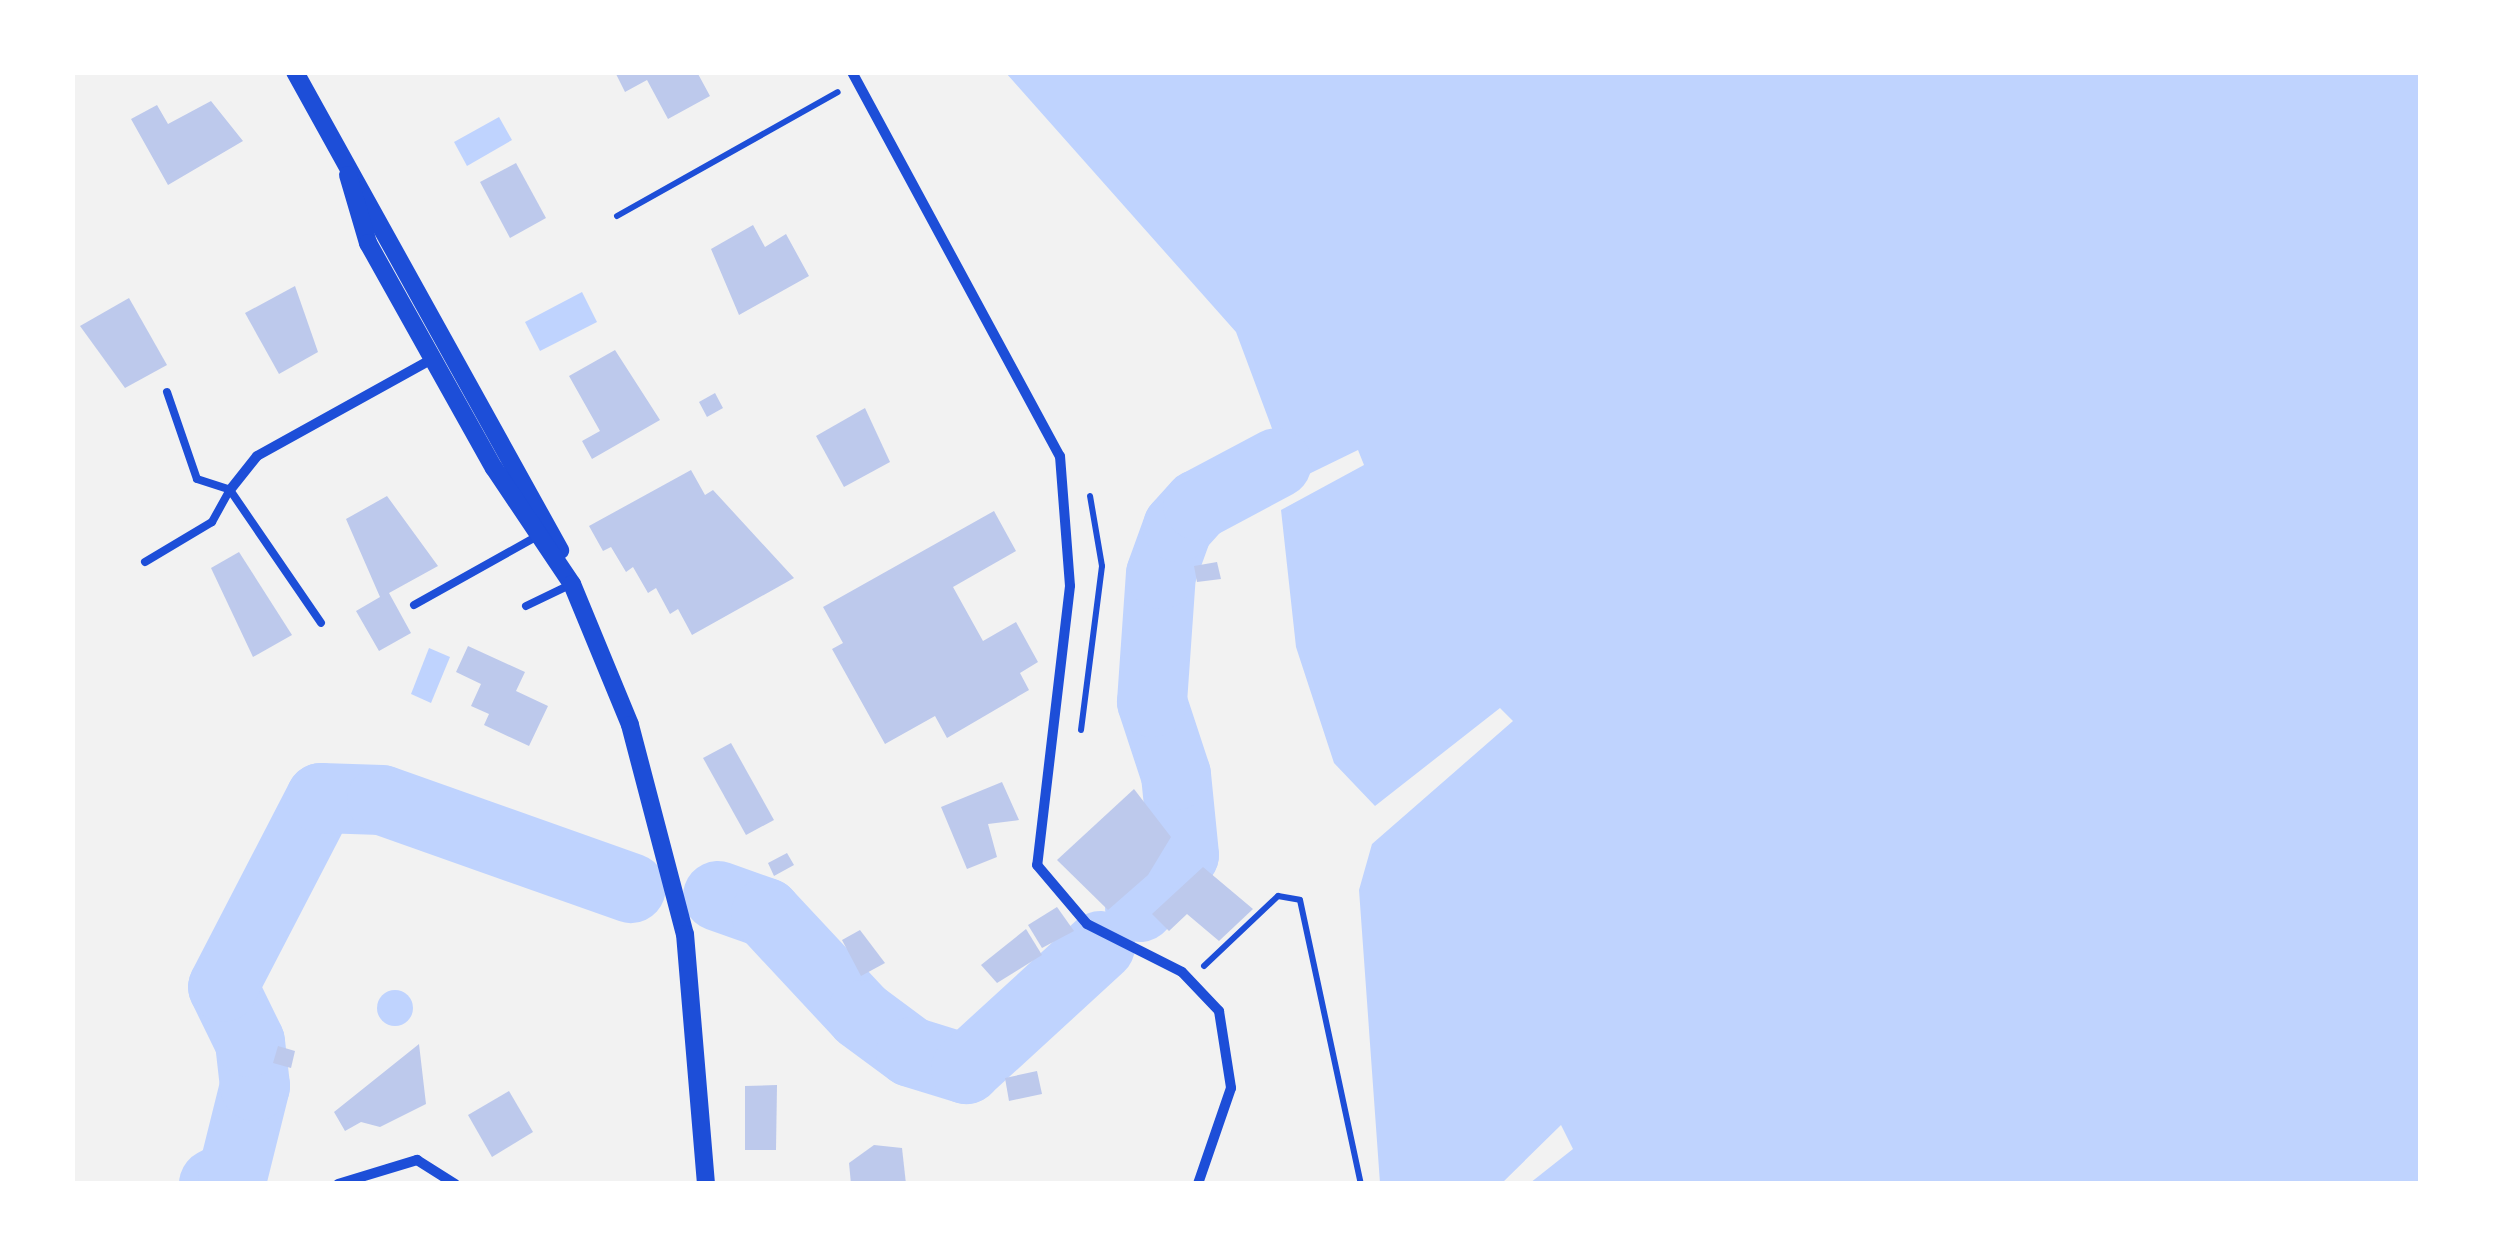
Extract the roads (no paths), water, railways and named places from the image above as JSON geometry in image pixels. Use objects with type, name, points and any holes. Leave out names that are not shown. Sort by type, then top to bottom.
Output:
[{"type":"street","points":[[284,72],[307,100]]},
{"type":"street","points":[[295,72],[348,175],[418,286],[438,356],[546,531],[572,584],[643,762],[678,900],[706,1184]]},
{"type":"street","points":[[855,77],[1060,456],[1070,586],[1034,844],[1049,886],[1103,933],[1182,972],[1226,1026],[1231,1088],[1198,1184]]},
{"type":"street","points":[[230,490],[257,456],[438,356]]},
{"type":"street","points":[[338,1184],[417,1160],[454,1184]]},
{"type":"lane","points":[[167,392],[198,479],[230,490],[322,623]]},
{"type":"lane","points":[[145,562],[212,522],[230,490]]},
{"type":"lane","points":[[414,605],[546,531]]},
{"type":"lane","points":[[526,606],[572,584]]},
{"type":"water","points":[[1006,73],[2420,73],[2420,1183],[1530,1183],[1573,1149],[1561,1125],[1502,1183],[1380,1183],[1359,890],[1372,844],[1513,721],[1500,708],[1375,806],[1334,763],[1296,647],[1281,510],[1364,465],[1358,450],[1278,489],[1277,442],[1236,332]]},
{"type":"water","points":[[499,117],[512,140],[467,166],[454,142]]},
{"type":"water","points":[[582,292],[597,322],[540,351],[525,322]]},
{"type":"water","points":[[429,648],[450,657],[431,703],[411,694]]},
{"type":"water","points":[[395,990],[408,995],[413,1008],[408,1021],[395,1026],[382,1021],[377,1008],[382,995]]},
{"type":"waterway","points":[[1140,907],[1184,855],[1176,775],[1152,702],[1161,574],[1178,527],[1198,505],[1277,463]]},
{"type":"waterway","points":[[214,1184],[233,1174],[255,1086],[250,1042],[223,987],[321,798],[382,800],[631,888]]},
{"type":"waterway","points":[[718,896],[766,913],[861,1015],[911,1052],[966,1069],[1100,946]]}]
